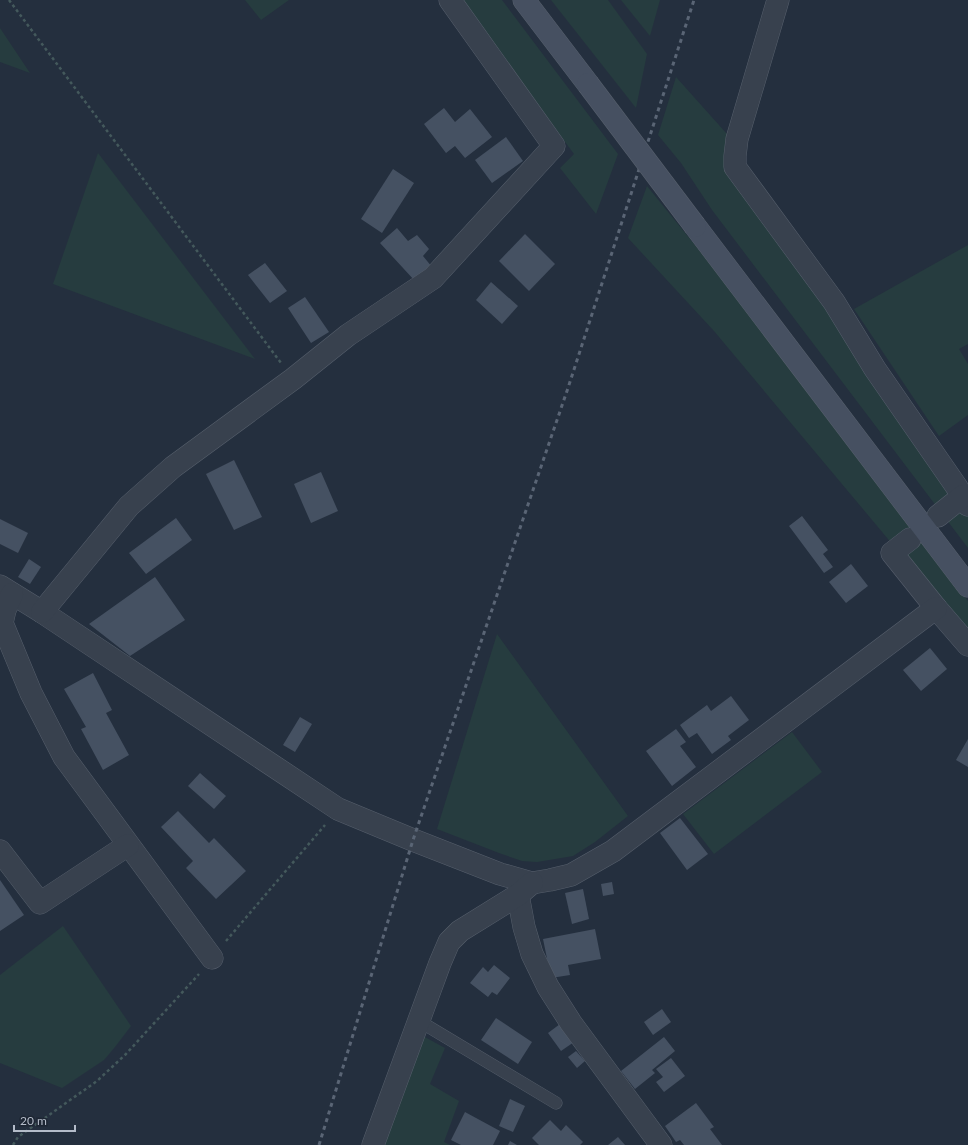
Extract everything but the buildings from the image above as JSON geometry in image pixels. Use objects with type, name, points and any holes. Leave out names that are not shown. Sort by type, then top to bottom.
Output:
[{"type":"street","points":[[42,612],[129,506],[173,467],[292,379],[348,335],[433,278],[554,146],[450,0]]},
{"type":"street","points":[[524,0],[968,586]]},
{"type":"street","points":[[778,0],[737,139],[734,156],[735,167],[834,302],[875,369],[965,500],[938,516]]},
{"type":"street","points":[[910,539],[892,553],[968,645]]},
{"type":"street","points":[[212,958],[64,757],[30,693],[2,623],[5,610],[6,590],[42,612],[338,809],[500,874],[525,889]]},
{"type":"street","points":[[373,1145],[440,963],[450,942],[460,931],[525,889],[550,880],[571,875],[613,851],[936,608]]},
{"type":"street","points":[[0,851],[40,902],[128,845]]},
{"type":"street","points":[[525,889],[524,927],[532,954],[548,987],[571,1023],[661,1145]]},
{"type":"lane","points":[[419,1021],[556,1103]]},
{"type":"path","points":[[9,0],[292,379]]},
{"type":"path","points":[[13,1145],[18,1137],[97,1081],[126,1054],[204,969],[338,809]]},
{"type":"green space","points":[[245,0],[289,0],[261,20]]},
{"type":"green space","points":[[460,0],[502,0],[618,154],[596,214],[560,168],[574,154]]},
{"type":"green space","points":[[551,0],[608,0],[647,54],[636,108]]},
{"type":"green space","points":[[621,0],[660,0],[650,36]]},
{"type":"green space","points":[[0,28],[30,73],[0,62]]},
{"type":"green space","points":[[676,77],[727,134],[949,486],[968,517],[968,548],[712,210],[681,163],[658,135]]},
{"type":"green space","points":[[98,153],[255,359],[53,284]]},
{"type":"green space","points":[[647,186],[734,293],[913,530],[893,545],[714,331],[628,238]]},
{"type":"green space","points":[[968,245],[968,344],[959,349],[968,364],[968,415],[939,436],[854,309]]},
{"type":"green space","points":[[921,538],[968,601],[968,633],[901,555]]},
{"type":"green space","points":[[497,634],[628,816],[595,842],[573,856],[537,862],[522,861],[437,829]]},
{"type":"green space","points":[[792,732],[822,772],[714,854],[683,814]]},
{"type":"green space","points":[[63,926],[131,1026],[104,1060],[62,1088],[0,1063],[0,975]]},
{"type":"green space","points":[[423,1036],[445,1048],[430,1084],[459,1101],[444,1142],[450,1145],[384,1145]]},
{"type":"railway","points":[[319,1145],[413,840],[568,388],[694,0]]}]
